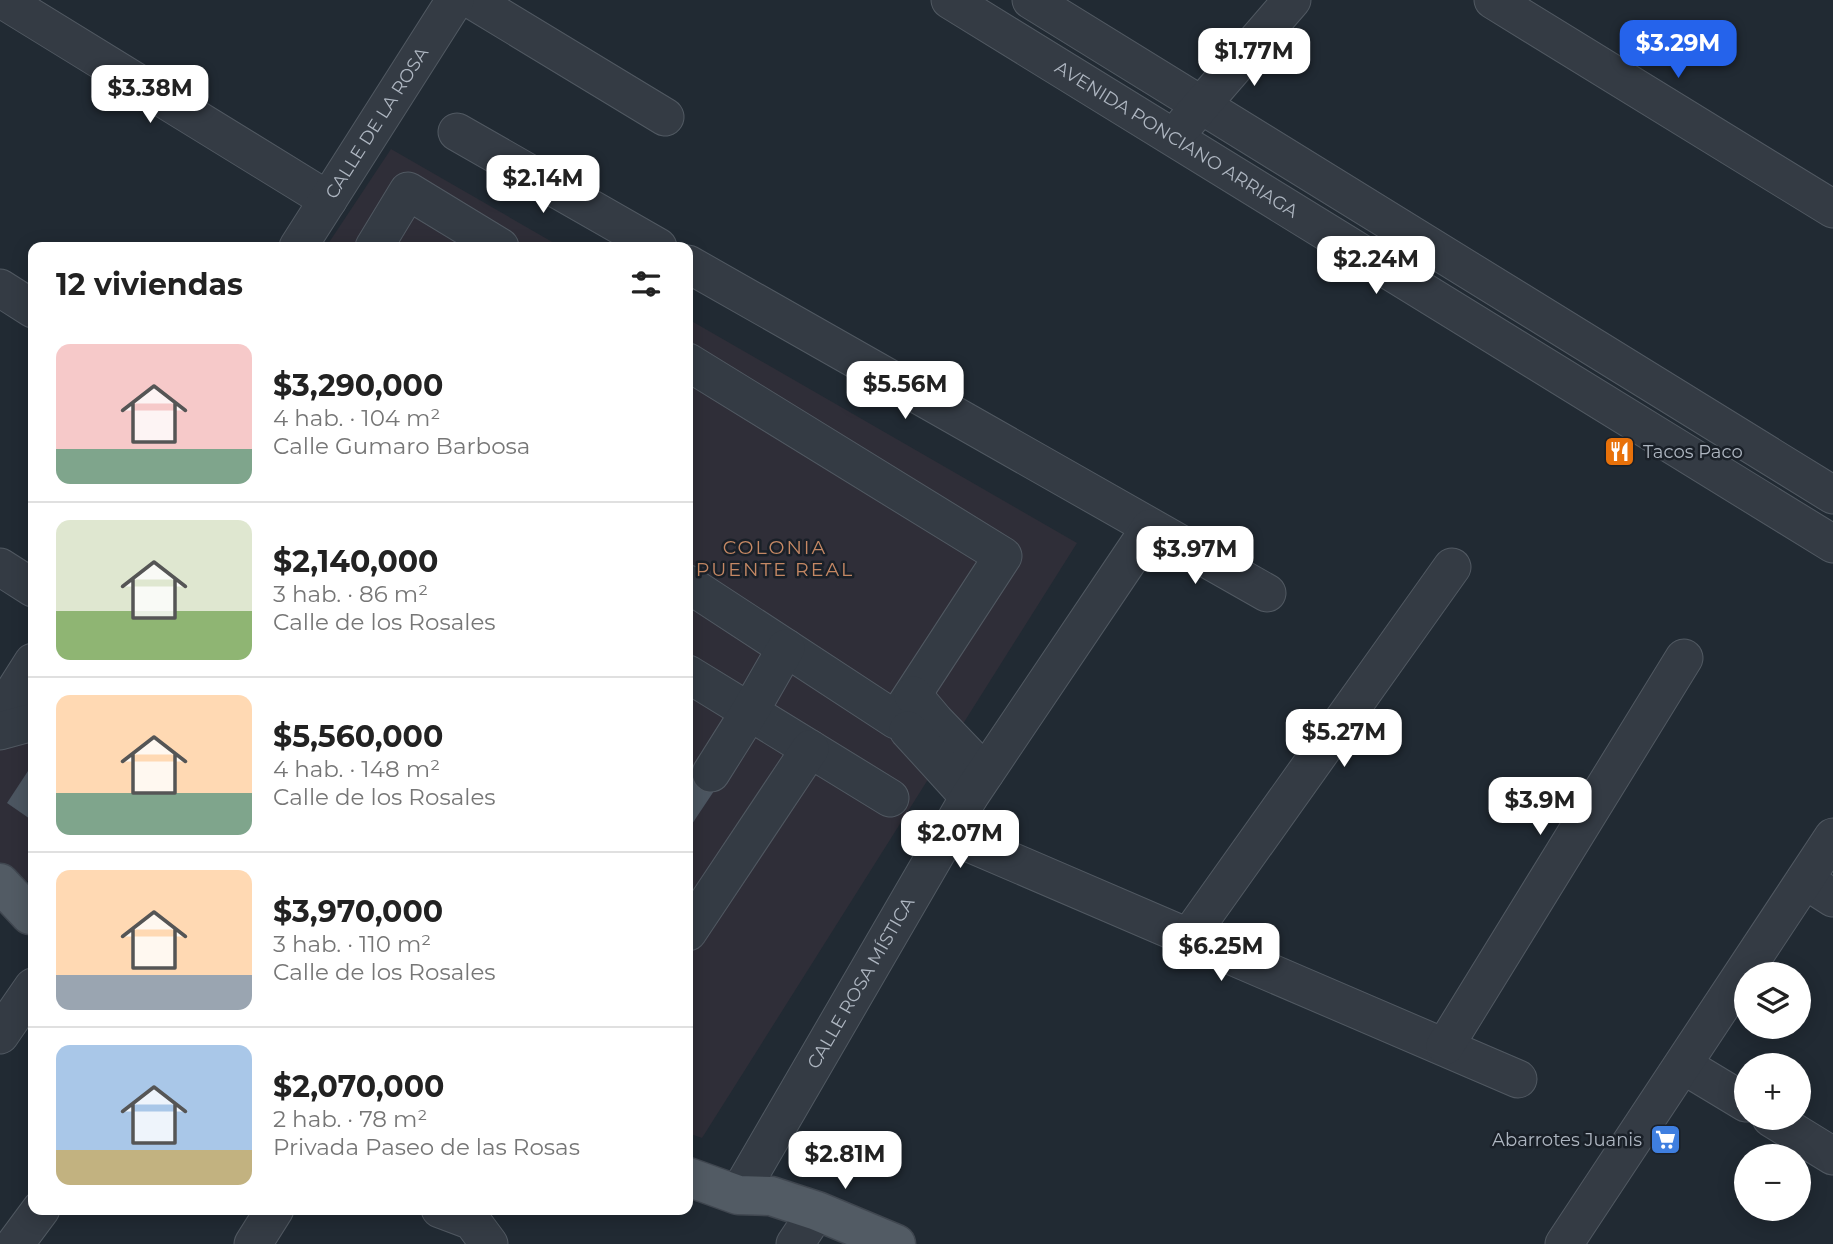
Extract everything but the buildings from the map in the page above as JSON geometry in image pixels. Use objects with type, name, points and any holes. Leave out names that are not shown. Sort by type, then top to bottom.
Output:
[{"type":"main road","points":[[0,883],[21,915]]},
{"type":"main road","points":[[693,1154],[752,1189]]},
{"type":"main road","points":[[693,1178],[752,1189],[817,1211],[896,1244]]},
{"type":"street","points":[[3,0],[328,200]]},
{"type":"street","name":"CALLE DE LA ROSA","points":[[301,242],[455,0]]},
{"type":"street","points":[[472,0],[665,117]]},
{"type":"street","name":"AVENIDA PONCIANO ARRIAGA","points":[[950,0],[1833,544]]},
{"type":"street","points":[[1031,0],[1833,495]]},
{"type":"street","points":[[1173,138],[1293,0]]},
{"type":"street","points":[[1493,0],[1833,209]]},
{"type":"street","points":[[457,132],[649,242]]},
{"type":"street","points":[[377,242],[408,191],[492,242]]},
{"type":"street","points":[[693,267],[1267,593]]},
{"type":"street","points":[[0,288],[28,306]]},
{"type":"street","points":[[1480,326],[1502,291]]},
{"type":"street","points":[[693,365],[1003,556],[904,708]]},
{"type":"street","name":"CALLE ROSA MÍSTICA","points":[[752,1189],[977,785],[1150,528]]},
{"type":"street","points":[[0,567],[28,584]]},
{"type":"street","points":[[1188,938],[1452,568]]},
{"type":"street","points":[[693,587],[786,648],[904,708],[917,738],[977,785]]},
{"type":"street","points":[[711,773],[786,648]]},
{"type":"street","points":[[1444,1046],[1684,657]]},
{"type":"street","points":[[0,714],[28,670]]},
{"type":"street","points":[[693,677],[890,798]]},
{"type":"street","points":[[0,731],[28,723]]},
{"type":"street","points":[[693,924],[810,749]]},
{"type":"street","points":[[948,834],[1518,1079]]},
{"type":"street","points":[[1564,1244],[1683,1065],[1819,889],[1833,837]]},
{"type":"street","points":[[0,1035],[28,994]]},
{"type":"street","points":[[1683,1065],[1734,1096]]},
{"type":"street","points":[[1791,1130],[1833,1156]]},
{"type":"street","points":[[795,1244],[817,1211]]},
{"type":"street","points":[[15,1244],[37,1215]]},
{"type":"street","points":[[253,1244],[271,1215]]},
{"type":"street","points":[[456,1215],[472,1221],[489,1244]]},
{"type":"shaded area","points":[[391,149],[552,242],[329,242]]},
{"type":"shaded area","points":[[693,322],[1077,543],[702,1138],[693,1135]]},
{"type":"shaded area","points":[[28,697],[28,881],[14,877],[0,864],[0,739]]},
{"type":"place","name":"Tacos Paco","points":[[1620,452]]},
{"type":"place","name":"Abarrotes Juanis","points":[[1665,1140]]},
{"type":"district","name":"COLONIA PUENTE REAL","points":[[775,558]]}]
